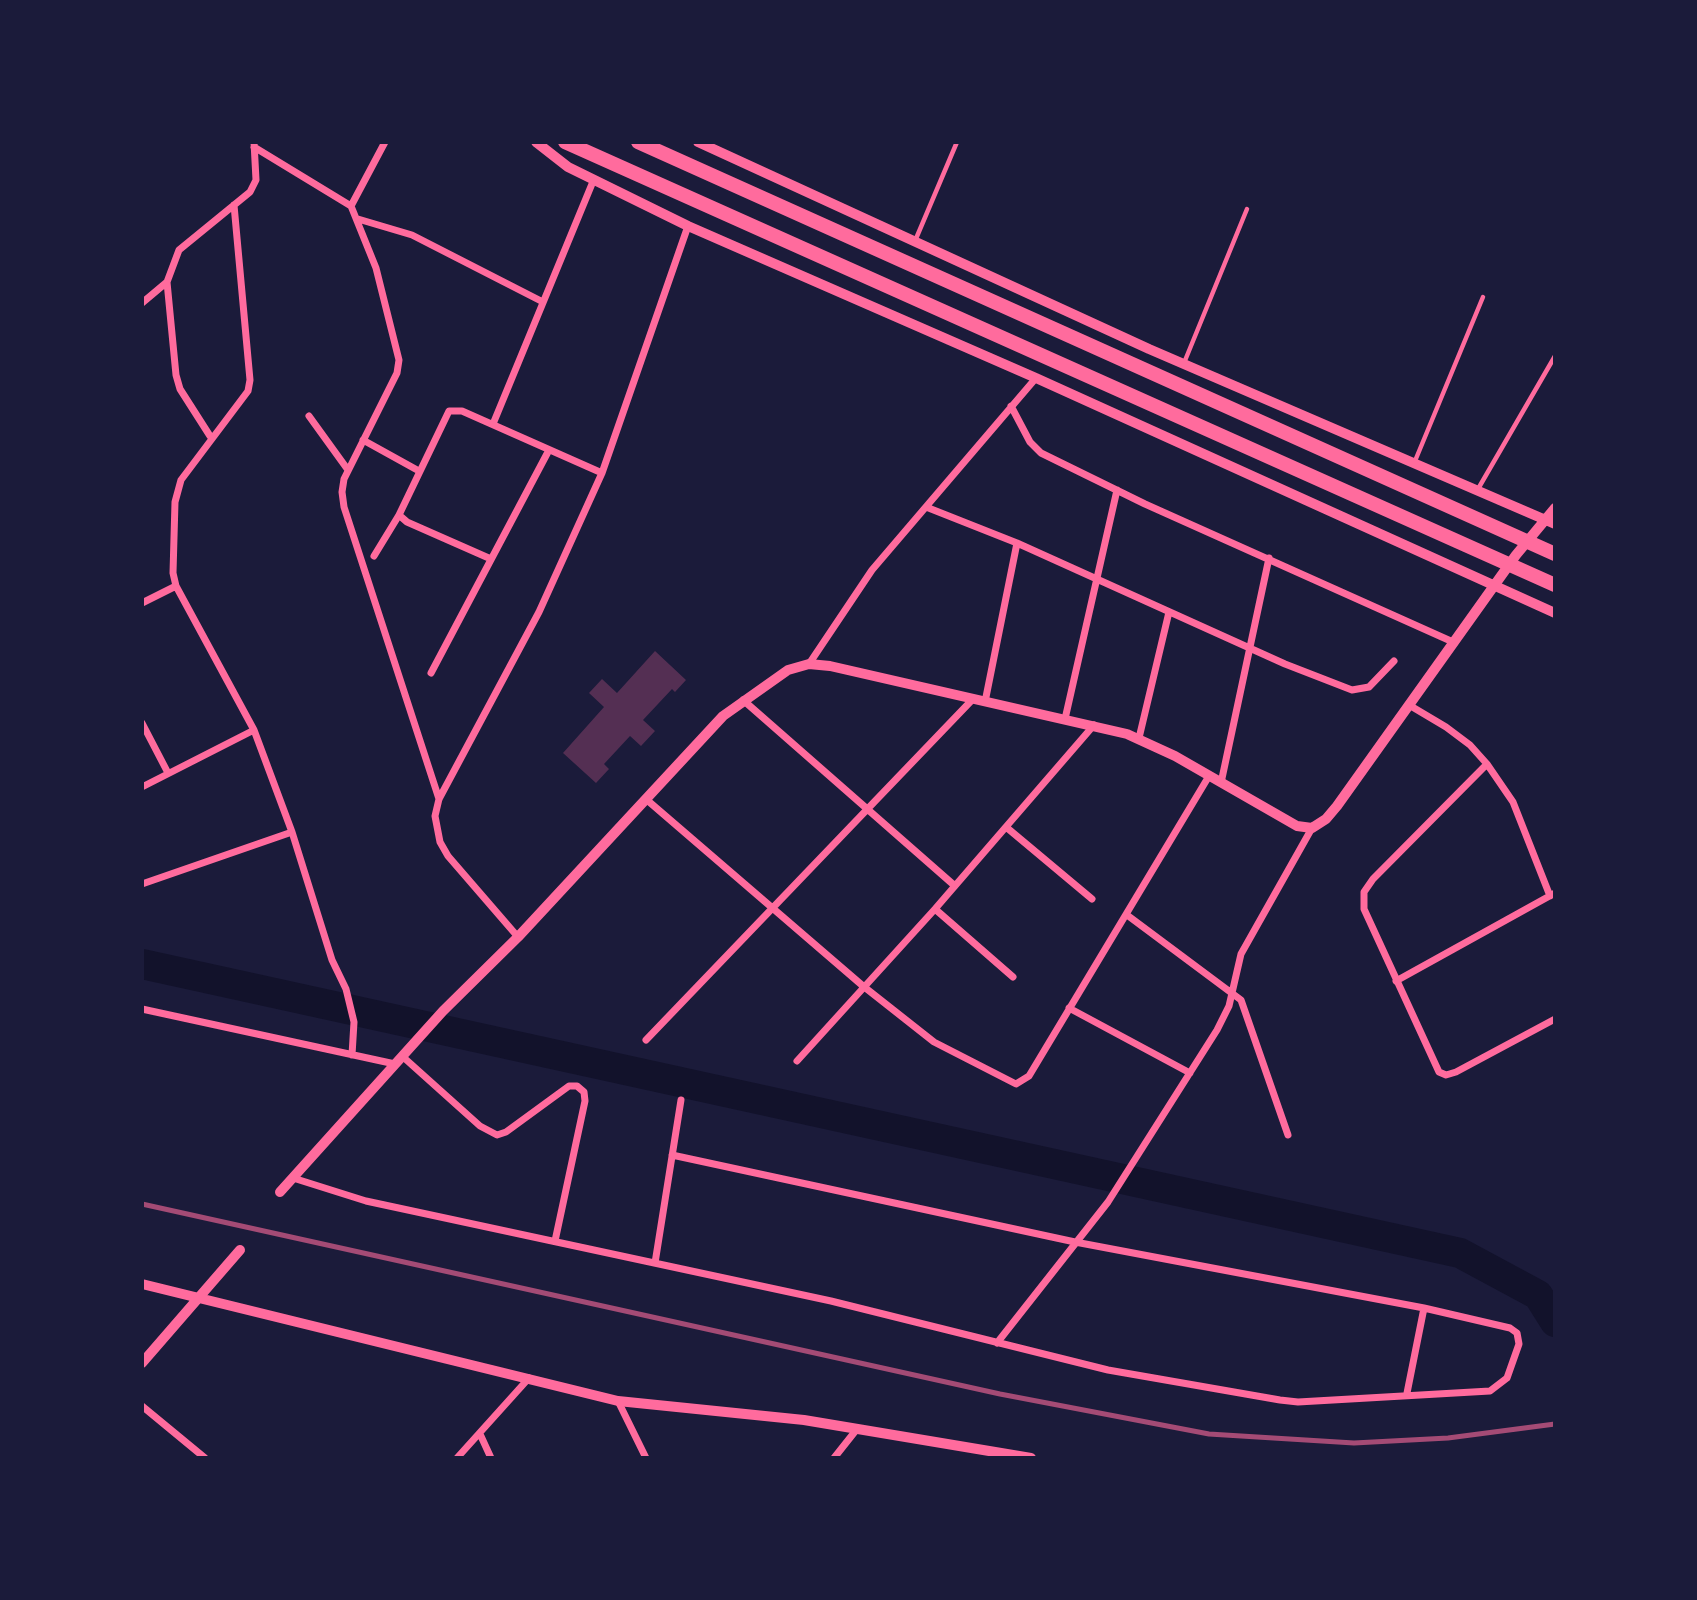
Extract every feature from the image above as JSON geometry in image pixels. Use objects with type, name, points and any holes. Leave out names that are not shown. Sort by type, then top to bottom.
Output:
[{"type":"highway","points":[[565,142],[1555,585]]},
{"type":"highway","points":[[638,142],[1555,554]]},
{"type":"street","points":[[351,206],[385,142]]},
{"type":"street","points":[[537,142],[568,167],[688,226],[1036,378],[1555,613]]},
{"type":"street","points":[[698,142],[723,147],[915,241],[1184,363],[1555,524]]},
{"type":"street","points":[[254,144],[351,206],[359,219],[376,268],[399,360],[397,373],[348,470],[342,492],[344,507],[439,799]]},
{"type":"street","points":[[210,436],[180,389],[176,375],[167,282],[179,250],[250,192],[256,180],[254,144]]},
{"type":"street","points":[[492,425],[594,179]]},
{"type":"street","points":[[234,205],[250,380],[243,399],[210,436],[176,490],[172,559],[176,586],[254,730],[292,832],[332,960],[346,989],[354,1022],[352,1055]]},
{"type":"street","points":[[359,219],[412,235],[543,302]]},
{"type":"street","points":[[518,937],[448,856],[440,842],[435,816],[439,799],[539,612],[602,473],[688,226]]},
{"type":"street","points":[[142,303],[167,282]]},
{"type":"street","points":[[809,664],[873,570],[1036,378]]},
{"type":"street","points":[[1011,406],[1034,447],[1117,490],[1453,642]]},
{"type":"street","points":[[374,556],[398,515],[443,416],[449,411],[462,411],[602,473]]},
{"type":"street","points":[[309,416],[348,470]]},
{"type":"street","points":[[363,440],[419,471]]},
{"type":"street","points":[[431,673],[549,450]]},
{"type":"street","points":[[1065,719],[1117,490]]},
{"type":"street","points":[[926,507],[1017,543],[1248,648],[1357,691],[1373,683],[1394,661]]},
{"type":"street","points":[[997,1342],[1114,1192],[1225,1017],[1241,954],[1312,828],[1326,819],[1337,806],[1495,584],[1555,508]]},
{"type":"street","points":[[398,515],[491,559]]},
{"type":"street","points":[[985,702],[1017,543]]},
{"type":"street","points":[[1221,783],[1269,558]]},
{"type":"street","points":[[142,603],[176,586]]},
{"type":"street","points":[[1139,738],[1169,612]]},
{"type":"street","points":[[280,1192],[416,1040],[518,937],[723,716],[788,670],[809,664],[830,666],[972,700],[1094,725],[1139,738],[1297,826],[1312,828]]},
{"type":"street","points":[[743,700],[955,886]]},
{"type":"street","points":[[646,1040],[972,700]]},
{"type":"street","points":[[1396,981],[1553,895],[1513,803],[1487,764],[1446,727],[1409,705]]},
{"type":"street","points":[[142,723],[168,773]]},
{"type":"street","points":[[797,1061],[935,909],[1094,725]]},
{"type":"street","points":[[142,787],[254,730]]},
{"type":"street","points":[[1487,764],[1364,892],[1364,909],[1438,1072],[1446,1075],[1555,1019]]},
{"type":"street","points":[[647,800],[863,986],[954,1055],[1016,1084],[1029,1076],[1209,776]]},
{"type":"street","points":[[1006,827],[1093,899]]},
{"type":"street","points":[[142,884],[292,832]]},
{"type":"street","points":[[935,909],[1013,977]]},
{"type":"street","points":[[1127,915],[1232,991],[1246,1010],[1288,1135]]},
{"type":"street","points":[[1069,1008],[1190,1073]]},
{"type":"street","points":[[142,1009],[352,1055],[399,1060],[480,1126],[497,1135],[506,1132],[569,1086],[577,1086],[584,1092],[585,1101],[555,1241]]},
{"type":"street","points":[[655,1263],[681,1100]]},
{"type":"street","points":[[293,1178],[366,1201],[655,1263],[1138,1376],[1280,1400],[1298,1402],[1407,1393],[1490,1391],[1507,1378],[1519,1344],[1517,1333],[1510,1328],[1424,1308],[1075,1242],[672,1156]]},
{"type":"street","points":[[142,1363],[240,1250]]},
{"type":"street","points":[[142,1284],[618,1401],[804,1420],[1031,1458]]},
{"type":"street","points":[[1407,1393],[1424,1308]]},
{"type":"street","points":[[457,1458],[529,1378]]},
{"type":"street","points":[[618,1401],[646,1458]]},
{"type":"street","points":[[142,1406],[205,1458]]},
{"type":"street","points":[[834,1458],[856,1429]]},
{"type":"street","points":[[480,1434],[491,1458]]},
{"type":"lane","points":[[915,241],[957,142]]},
{"type":"lane","points":[[1184,363],[1247,209]]},
{"type":"lane","points":[[1415,461],[1483,297]]},
{"type":"lane","points":[[1478,489],[1555,356]]},
{"type":"building","points":[[655,651],[686,680],[675,692],[672,689],[643,720],[655,731],[641,746],[630,736],[604,764],[609,769],[596,783],[563,753],[604,707],[589,693],[602,679],[617,693]]},
{"type":"waterway","points":[[142,964],[1460,1253],[1538,1295],[1555,1322]]},
{"type":"railway","points":[[142,1204],[1000,1394],[1209,1434],[1354,1443],[1448,1438],[1555,1424]]}]
